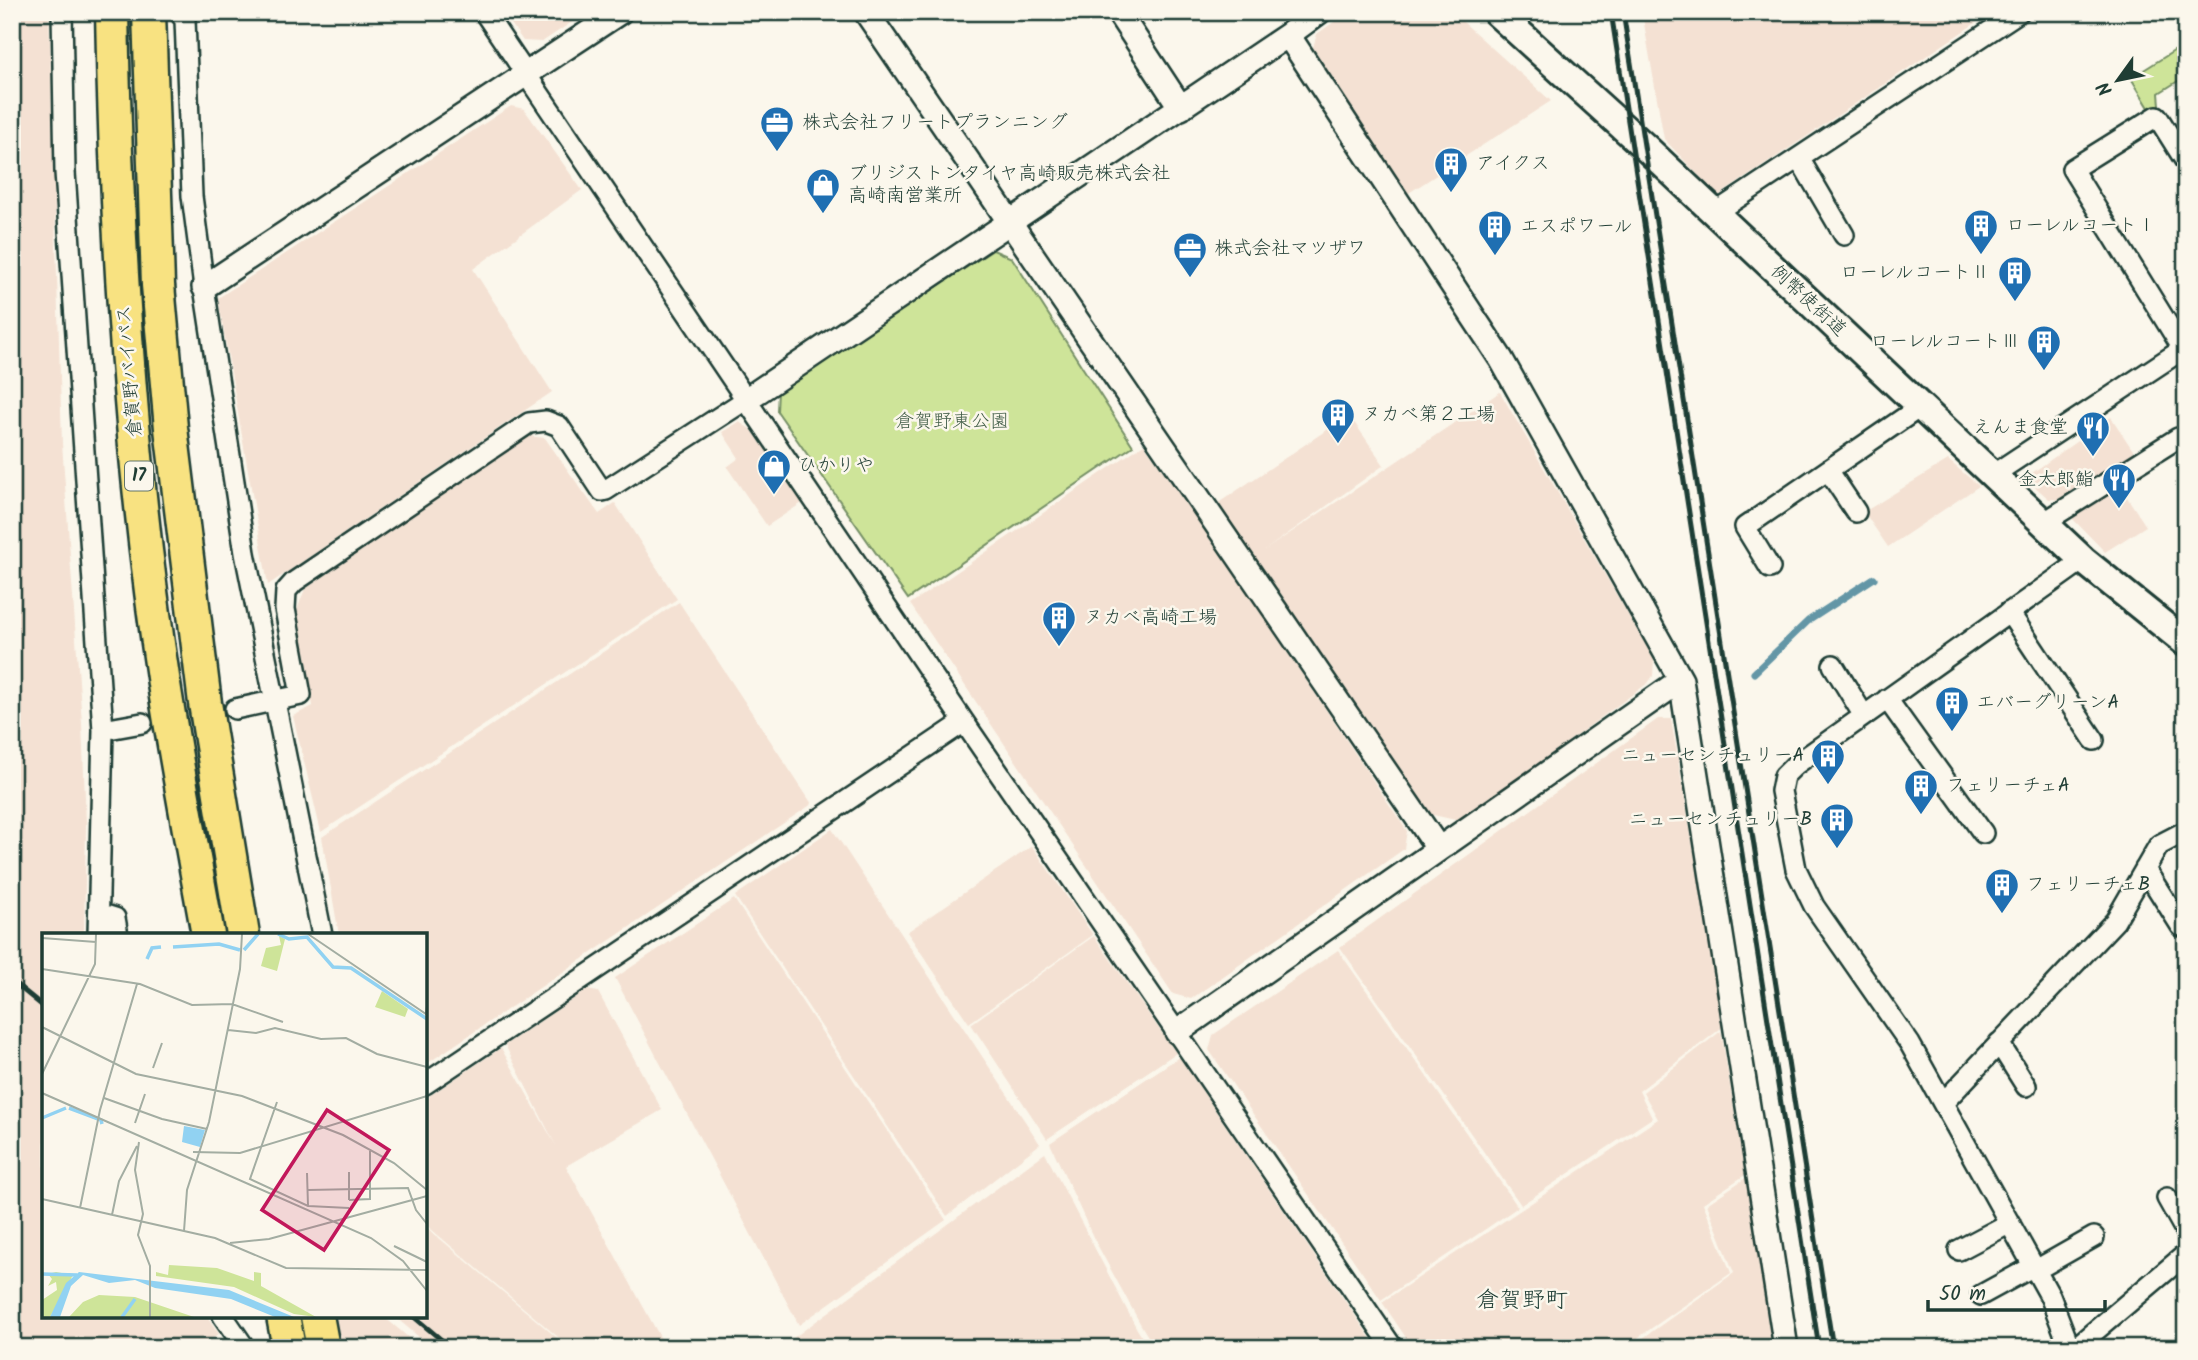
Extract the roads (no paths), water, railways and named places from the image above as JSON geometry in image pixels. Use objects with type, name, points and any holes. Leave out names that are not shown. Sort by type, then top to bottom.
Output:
[{"type":"highway","name":"倉賀野バイパス","points":[[113,12],[114,129],[121,267],[145,540],[164,683],[208,933]]},
{"type":"highway","name":"倉賀野バイパス","points":[[149,12],[158,285],[171,428],[205,703],[243,933]]},
{"type":"highway","points":[[283,1318],[289,1348]]},
{"type":"highway","points":[[317,1318],[323,1348]]},
{"type":"main road","name":"例幣使街道","points":[[1496,12],[1715,213],[1991,476],[2083,560],[2186,643]]},
{"type":"street","points":[[62,12],[65,173],[103,730],[98,933]]},
{"type":"street","points":[[179,12],[185,20],[192,195],[245,553],[322,933]]},
{"type":"street","points":[[484,12],[964,722],[1393,1348]]},
{"type":"street","points":[[204,287],[527,76],[620,12]]},
{"type":"street","points":[[866,12],[1438,848]]},
{"type":"street","points":[[1118,12],[1181,108]]},
{"type":"street","points":[[235,709],[301,695],[285,609],[286,592],[295,582],[529,423],[547,421],[559,426],[602,491],[606,490],[747,399],[1289,35],[1319,12]]},
{"type":"street","points":[[1715,213],[2019,12]]},
{"type":"street","points":[[1289,35],[1501,359],[1681,680],[1786,1348]]},
{"type":"street","points":[[1991,476],[2185,348],[2072,169],[2157,116],[2186,162]]},
{"type":"street","points":[[1799,158],[1843,235]]},
{"type":"street","points":[[1770,568],[1745,527],[1920,407]]},
{"type":"street","points":[[2043,523],[2178,438]]},
{"type":"street","points":[[1828,470],[1856,512]]},
{"type":"street","points":[[2083,560],[1795,765],[1784,776],[1782,791],[1796,869],[1814,906],[1910,1044],[2050,1296],[2072,1348],[2186,1254]]},
{"type":"street","points":[[2009,612],[2094,740]]},
{"type":"street","points":[[1833,665],[1864,716]]},
{"type":"street","points":[[1177,1032],[1681,680]]},
{"type":"street","points":[[1887,699],[1983,833]]},
{"type":"street","points":[[427,1083],[964,722]]},
{"type":"street","points":[[103,730],[142,723]]},
{"type":"street","points":[[1943,1103],[2115,922],[2159,845],[2186,831]]},
{"type":"street","points":[[2146,869],[2180,926]]},
{"type":"street","points":[[99,914],[115,918],[118,933]]},
{"type":"street","points":[[1999,1043],[2025,1086]]},
{"type":"street","points":[[2167,1198],[2186,1232]]},
{"type":"street","points":[[1959,1250],[2010,1223]]},
{"type":"street","points":[[1981,1295],[2094,1237]]},
{"type":"street","points":[[224,1318],[245,1348]]},
{"type":"waterway","points":[[1754,673],[1808,621],[1874,578]]},
{"type":"tunnel","points":[[142,723],[235,709]]},
{"type":"railway","points":[[1611,12],[1819,1348]]},
{"type":"railway","points":[[1623,12],[1833,1348]]},
{"type":"railway","points":[[12,981],[42,1005]]},
{"type":"railway","points":[[415,1318],[451,1348]]},
{"type":"place","name":"株式会社フリートプランニング","points":[[777,153]]},
{"type":"place","name":"アイクス","points":[[1451,194]]},
{"type":"place","name":"ブリジストンタイヤ高崎販売株式会社 高崎南営業所","points":[[823,215]]},
{"type":"place","name":"ローレルコートⅠ","points":[[1981,256]]},
{"type":"place","name":"エスポワール","points":[[1495,257]]},
{"type":"place","name":"株式会社マツザワ","points":[[1190,279]]},
{"type":"place","name":"ローレルコートⅡ","points":[[2015,303]]},
{"type":"place","name":"ローレルコートⅢ","points":[[2044,372]]},
{"type":"place","name":"ヌカべ第２工場","points":[[1338,445]]},
{"type":"place","name":"えんま食堂","points":[[2093,458]]},
{"type":"place","name":"ひかりや","points":[[774,496]]},
{"type":"place","name":"金太郎鮨","points":[[2119,510]]},
{"type":"place","name":"ヌカべ高崎工場","points":[[1059,648]]},
{"type":"place","name":"エバーグリーンA","points":[[1952,733]]},
{"type":"place","name":"ニューセンチュリーA","points":[[1828,786]]},
{"type":"place","name":"フェリーチェA","points":[[1921,816]]},
{"type":"place","name":"ニューセンチュリーB","points":[[1837,850]]},
{"type":"place","name":"フェリーチェB","points":[[2002,915]]},
{"type":"district","name":"倉賀野町","points":[[1522,1301]]},
{"type":"park label","name":"倉賀野東公園","points":[[952,422]]}]
